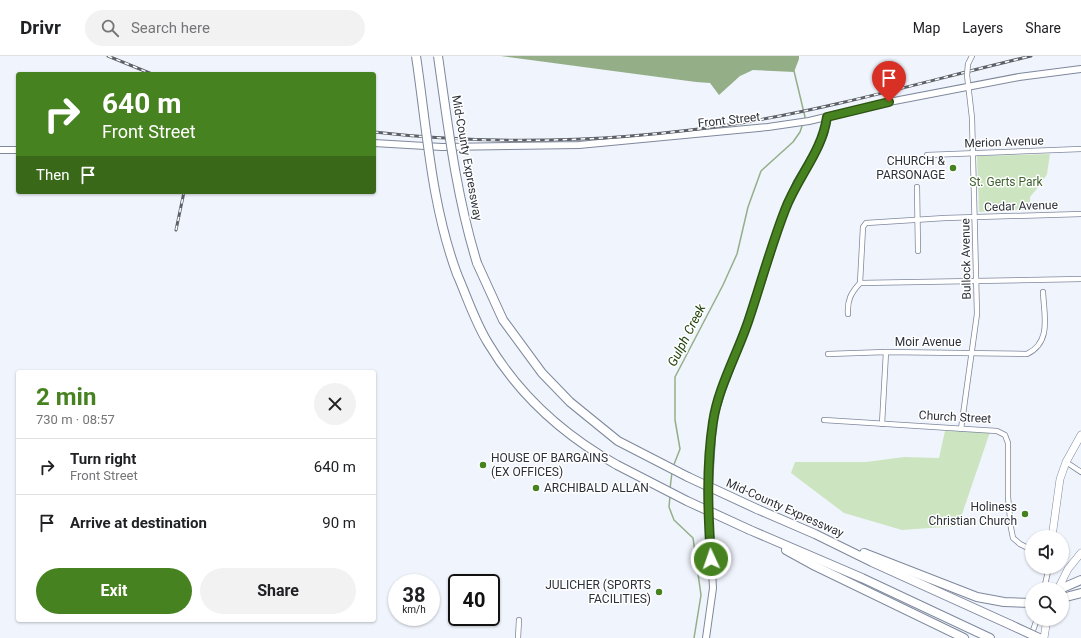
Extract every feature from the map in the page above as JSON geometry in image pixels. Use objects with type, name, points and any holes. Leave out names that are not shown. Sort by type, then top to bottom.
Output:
[{"type":"highway","points":[[416,56],[437,204],[446,240],[457,274],[488,343],[523,391],[535,404],[580,443],[617,465],[687,501],[862,578],[990,638]]},
{"type":"highway","name":"Mid-County Expressway","points":[[438,56],[456,180],[467,231],[477,263],[503,320],[526,353],[570,402],[618,441],[680,474],[815,534],[872,562],[1039,638]]},
{"type":"highway","points":[[750,530],[815,566],[964,638]]},
{"type":"highway","points":[[815,534],[977,597],[1004,602],[1025,603]]},
{"type":"highway","points":[[1069,597],[1081,593]]},
{"type":"highway","points":[[1004,602],[1025,598]]},
{"type":"main road","name":"Front Street","points":[[376,143],[442,147],[579,145],[797,123],[896,100],[968,88],[1026,76],[1081,70]]},
{"type":"main road","points":[[706,638],[713,588],[708,498],[713,420],[721,393],[749,320],[785,208],[797,182],[820,144],[824,134],[827,117]]},
{"type":"main road","points":[[0,150],[16,150]]},
{"type":"main road","points":[[1053,530],[1060,479],[1066,462],[1081,435]]},
{"type":"main road","points":[[1069,564],[1081,553]]},
{"type":"main road","points":[[1044,638],[1045,626]]},
{"type":"street","name":"Bullock Avenue","points":[[961,429],[973,352],[977,314],[973,153],[967,75],[968,64],[972,56]]},
{"type":"street","name":"Merion Avenue","points":[[927,154],[1081,149]]},
{"type":"street","points":[[917,187],[918,251]]},
{"type":"street","name":"Cedar Avenue","points":[[860,283],[863,226],[866,224],[918,219],[1081,214]]},
{"type":"street","points":[[848,314],[849,298],[852,291],[860,283],[1081,279]]},
{"type":"street","name":"Moir Avenue","points":[[828,354],[973,352],[1027,354],[1039,347],[1044,334],[1043,292]]},
{"type":"street","points":[[882,424],[886,352]]},
{"type":"street","name":"Church Street","points":[[824,420],[997,431],[1005,435],[1008,443],[1008,497],[1013,538],[1025,546]]},
{"type":"street","points":[[1066,462],[1081,472]]},
{"type":"street","points":[[518,638],[519,620]]},
{"type":"street","points":[[1030,638],[1034,626]]},
{"type":"green space","name":"St. Gerts Park","points":[[1050,154],[1047,174],[1030,197],[1030,209],[979,212],[977,156]]},
{"type":"green space","points":[[945,431],[990,432],[958,526],[902,530],[844,513],[791,473],[795,462],[866,462],[904,457],[939,458]]},
{"type":"shaded area","points":[[501,56],[799,56],[799,59],[794,72],[753,70],[740,76],[719,95],[710,83]]},
{"type":"waterway","name":"Gulph Creek","points":[[794,71],[805,117],[804,120]]},
{"type":"waterway","name":"Gulph Creek","points":[[673,467],[680,449],[675,420],[675,377],[723,285],[737,254],[748,207],[761,171],[793,142],[800,132],[803,123]]},
{"type":"waterway","name":"Gulph Creek","points":[[670,489],[672,472]]},
{"type":"waterway","name":"Gulph Creek","points":[[670,496],[669,507],[674,520],[693,538],[701,595],[694,638]]},
{"type":"railway","points":[[108,56],[147,72]]},
{"type":"railway","points":[[376,132],[466,139],[558,140],[603,138],[695,129],[741,123],[814,109],[1031,56]]},
{"type":"railway","points":[[176,230],[184,194]]},
{"type":"place","name":"CHURCH & PARSONAGE","points":[[953,168]]},
{"type":"place","name":"HOUSE OF BARGAINS (EX OFFICES)","points":[[483,465]]},
{"type":"place","name":"ARCHIBALD ALLAN","points":[[536,488]]},
{"type":"place","name":"Holiness Christian Church","points":[[1025,514]]},
{"type":"place","name":"JULICHER (SPORTS FACILITIES)","points":[[659,592]]},
{"type":"route","points":[[711,559],[708,492],[713,420],[721,393],[749,320],[785,208],[797,182],[820,144],[824,134],[827,117],[889,102]]}]
